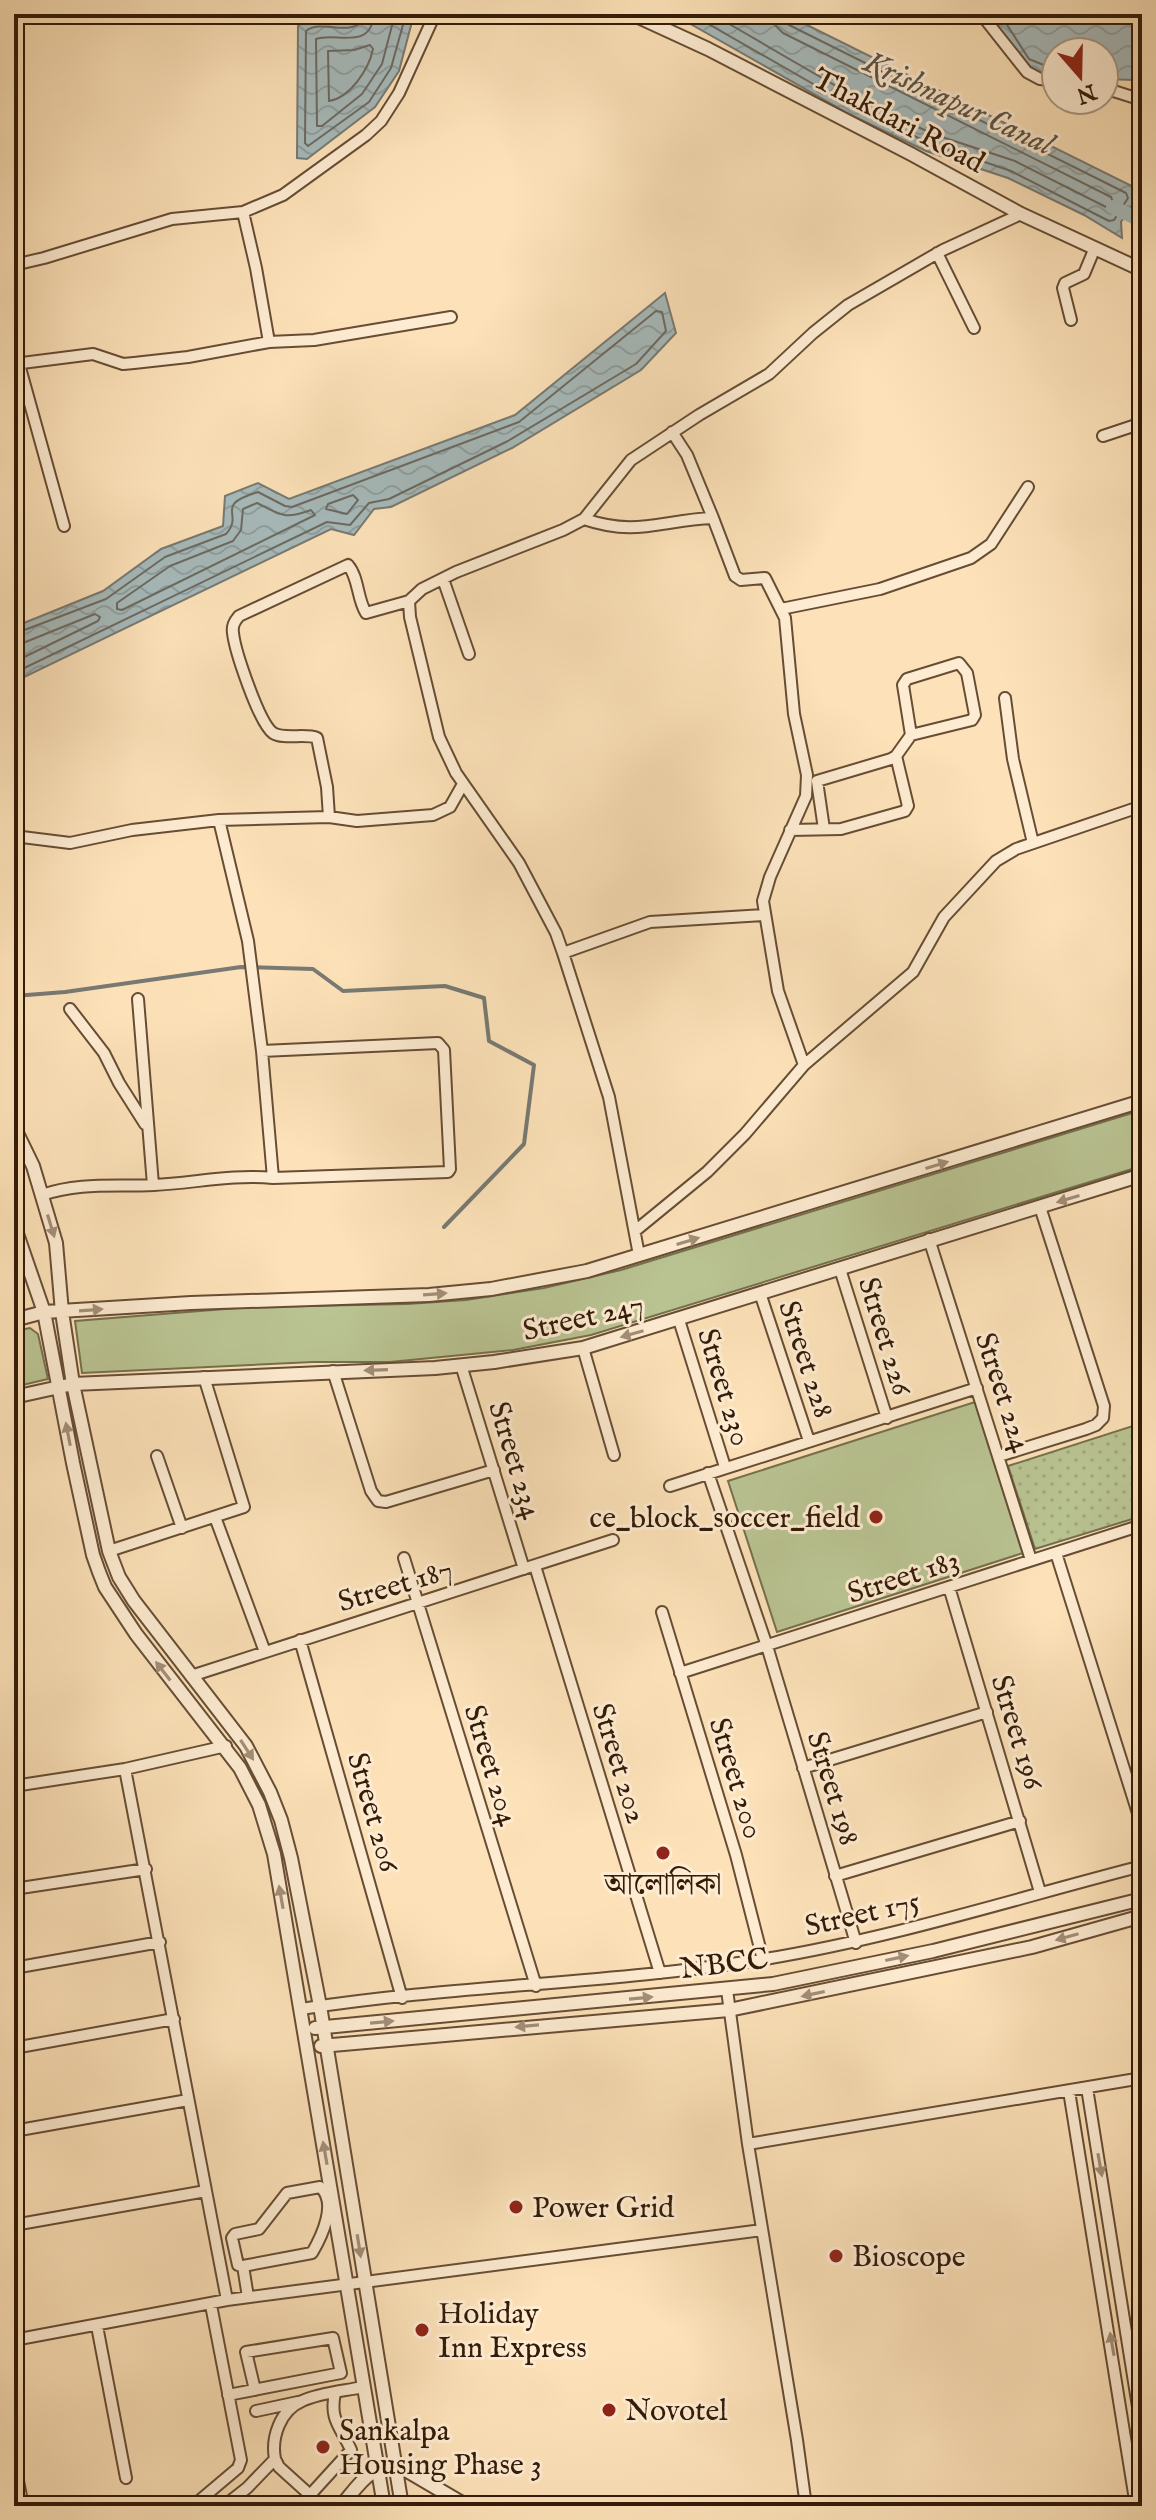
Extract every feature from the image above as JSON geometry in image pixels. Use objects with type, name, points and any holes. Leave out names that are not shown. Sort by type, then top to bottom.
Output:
[{"type":"street","points":[[14,265],[172,219],[243,212],[283,195],[381,121],[399,93],[435,14]]},
{"type":"street","name":"Thakdari Road","points":[[632,14],[708,49],[1021,214],[1142,270]]},
{"type":"street","points":[[981,14],[1027,72],[1040,79]]},
{"type":"street","points":[[1120,93],[1142,100]]},
{"type":"street","points":[[243,212],[269,342]]},
{"type":"street","points":[[329,817],[327,787],[317,738],[273,733],[244,676],[233,632],[234,622],[239,616],[348,565],[353,571],[366,613],[409,601],[414,594],[488,558],[563,530],[584,519],[631,460],[769,374],[848,305],[937,253],[1021,214]]},
{"type":"street","points":[[1071,320],[1063,288],[1065,283],[1084,274],[1094,250]]},
{"type":"street","points":[[937,253],[974,328]]},
{"type":"street","points":[[64,526],[17,364],[93,354],[123,364],[188,357],[269,342],[314,340],[451,317]]},
{"type":"street","points":[[1103,436],[1142,423]]},
{"type":"street","points":[[672,432],[687,455],[735,576],[741,580],[765,578],[781,609],[787,631],[794,714],[808,782],[806,796],[770,877],[763,901],[778,991],[804,1065]]},
{"type":"street","points":[[781,609],[880,589],[953,565],[984,551],[1002,530],[1028,487]]},
{"type":"street","points":[[584,519],[608,527],[629,528],[713,518]]},
{"type":"street","points":[[443,579],[469,654]]},
{"type":"street","points":[[409,601],[410,617],[439,737],[463,784],[519,863],[556,933],[609,1097],[639,1255]]},
{"type":"street","points":[[824,829],[817,781],[896,756],[911,735],[972,720],[975,715],[967,673],[959,663],[907,679],[903,685],[911,735]]},
{"type":"street","points":[[1005,698],[1013,759],[1033,843]]},
{"type":"street","points":[[790,830],[841,829],[884,819],[908,809],[896,756]]},
{"type":"street","points":[[14,836],[70,843],[132,830],[219,820],[329,817],[357,821],[433,815],[450,807],[463,784]]},
{"type":"street","points":[[635,1231],[707,1172],[745,1134],[804,1065],[913,972],[944,917],[996,861],[1016,849],[1142,806]]},
{"type":"street","points":[[219,820],[252,968],[273,1178]]},
{"type":"street","points":[[563,953],[650,922],[764,915]]},
{"type":"street","points":[[138,999],[153,1185]]},
{"type":"street","points":[[70,1009],[104,1053],[148,1128]]},
{"type":"street","points":[[42,1195],[88,1184],[153,1185],[250,1176],[273,1178],[448,1172],[451,1166],[444,1050],[441,1045],[433,1042],[262,1051]]},
{"type":"street","name":"Street 247","points":[[14,1320],[44,1312],[191,1303],[429,1295],[491,1289],[573,1274],[1142,1101]]},
{"type":"street","points":[[14,1127],[33,1166],[56,1243],[73,1384],[109,1551],[119,1577],[134,1601],[246,1746],[281,1820],[320,2006],[402,2506]]},
{"type":"street","name":"Street 247","points":[[14,1397],[73,1384],[461,1365],[583,1348],[1142,1175]]},
{"type":"street","points":[[999,1456],[1086,1429],[1103,1418],[1104,1406],[1040,1207]]},
{"type":"street","points":[[14,1225],[44,1312],[93,1555],[105,1587],[136,1634],[226,1746],[259,1805],[274,1854],[384,2506]]},
{"type":"street","name":"Street 224","points":[[929,1239],[1031,1560]]},
{"type":"street","name":"Street 226","points":[[840,1269],[887,1418]]},
{"type":"street","name":"Street 228","points":[[760,1293],[809,1441]]},
{"type":"street","name":"Street 230","points":[[679,1320],[725,1467]]},
{"type":"street","points":[[583,1348],[614,1455]]},
{"type":"street","name":"Street 234","points":[[461,1365],[494,1470],[530,1568]]},
{"type":"street","points":[[333,1371],[371,1491],[378,1501],[386,1502],[494,1470]]},
{"type":"street","points":[[109,1551],[244,1507],[204,1377]]},
{"type":"street","points":[[670,1486],[977,1388]]},
{"type":"street","points":[[157,1456],[182,1528]]},
{"type":"street","name":"Street 230","points":[[708,1473],[767,1646]]},
{"type":"street","points":[[215,1517],[265,1652]]},
{"type":"street","name":"Street 183","points":[[680,1673],[1142,1525]]},
{"type":"street","name":"Street 187","points":[[191,1676],[613,1540]]},
{"type":"street","points":[[1056,1553],[1142,1826]]},
{"type":"street","name":"Street 204","points":[[404,1558],[536,1986]]},
{"type":"street","name":"Street 202","points":[[530,1568],[660,1973]]},
{"type":"street","name":"Street 196","points":[[949,1587],[1040,1892]]},
{"type":"street","name":"Street 200","points":[[662,1612],[736,1855],[763,1960]]},
{"type":"street","name":"Street 206","points":[[300,1640],[402,1998]]},
{"type":"street","name":"Street 198","points":[[767,1646],[856,1943]]},
{"type":"street","points":[[803,1768],[987,1712]]},
{"type":"street","points":[[14,1786],[125,1769],[226,1746]]},
{"type":"street","points":[[125,1769],[227,2300]]},
{"type":"street","points":[[835,1876],[1020,1821]]},
{"type":"street","name":"Street 175","points":[[301,2009],[763,1960],[856,1943],[1142,1866]]},
{"type":"street","points":[[14,1889],[146,1869]]},
{"type":"street","name":"NBCC","points":[[304,2030],[773,1984],[933,1951],[1142,1899]]},
{"type":"street","points":[[306,2048],[729,2010],[1032,1947],[1142,1916]]},
{"type":"street","points":[[14,1968],[160,1942]]},
{"type":"street","points":[[727,1990],[748,2144],[806,2506]]},
{"type":"street","points":[[14,2048],[174,2019]]},
{"type":"street","points":[[748,2144],[1142,2078]]},
{"type":"street","points":[[1087,2088],[1142,2432]]},
{"type":"street","points":[[1069,2091],[1135,2505]]},
{"type":"street","points":[[14,2131],[188,2100]]},
{"type":"street","points":[[320,2187],[325,2190],[329,2207],[312,2253],[243,2266],[238,2265],[232,2238],[235,2234],[259,2229],[287,2193],[320,2187]]},
{"type":"street","points":[[14,2225],[206,2191]]},
{"type":"street","points":[[14,2340],[227,2300],[762,2230]]},
{"type":"street","points":[[243,2266],[248,2297]]},
{"type":"street","points":[[193,2506],[238,2468],[241,2460],[211,2305]]},
{"type":"street","points":[[97,2326],[126,2478]]},
{"type":"street","points":[[228,2395],[255,2390],[341,2373],[333,2338],[246,2352],[255,2390]]},
{"type":"street","points":[[334,2343],[356,2339]]},
{"type":"street","points":[[339,2365],[359,2362]]},
{"type":"street","points":[[256,2411],[363,2387]]},
{"type":"street","points":[[303,2506],[351,2450],[335,2421],[332,2410],[335,2393]]},
{"type":"street","points":[[300,2401],[279,2423],[273,2447],[279,2467],[310,2495]]},
{"type":"street","points":[[224,2506],[275,2459]]},
{"type":"street","points":[[14,2461],[23,2506]]},
{"type":"street","points":[[341,2506],[368,2474],[377,2468],[394,2466],[467,2506]]},
{"type":"green space","points":[[1142,1110],[1142,1166],[591,1335],[513,1350],[390,1362],[313,1362],[82,1373],[75,1321],[250,1307],[466,1300],[544,1288],[621,1270]]},
{"type":"green space","points":[[30,1328],[38,1334],[48,1379],[14,1387],[14,1331]]},
{"type":"green space","name":"ce_block_soccer_field","points":[[975,1402],[1023,1553],[777,1632],[728,1481]]},
{"type":"green space","points":[[1142,1423],[1142,1516],[1035,1549],[1008,1466]]},
{"type":"water","points":[[359,14],[414,14],[399,71],[375,107],[307,159],[297,158],[298,26],[309,18],[351,20]]},
{"type":"water","points":[[673,14],[785,14],[1142,191],[1142,205],[1136,200],[1121,222],[1122,238],[1084,215],[1008,178],[926,151],[851,115]]},
{"type":"water","points":[[992,14],[1142,14],[1142,78],[1120,80],[1120,36],[1040,36],[1040,73],[1024,63],[1002,36]]},
{"type":"water","points":[[665,293],[676,333],[641,370],[512,448],[391,507],[374,509],[354,535],[331,529],[14,682],[14,627],[103,591],[161,549],[223,526],[225,496],[258,483],[289,499],[515,415]]},
{"type":"waterway","name":"Krishnapur Canal","points":[[1113,207],[1142,221]]},
{"type":"waterway","points":[[14,996],[65,992],[241,967],[313,969],[343,991],[445,986],[484,998],[489,1041],[534,1065],[524,1144],[444,1227]]},
{"type":"place","name":"ce_block_soccer_field","points":[[876,1517]]},
{"type":"place","name":"আলোলিকা","points":[[663,1853]]},
{"type":"place","name":"Power Grid","points":[[516,2207]]},
{"type":"place","name":"Bioscope","points":[[836,2256]]},
{"type":"place","name":"Holiday Inn Express","points":[[422,2330]]},
{"type":"place","name":"Novotel","points":[[609,2410]]},
{"type":"place","name":"Sankalpa Housing Phase 3","points":[[323,2447]]}]
